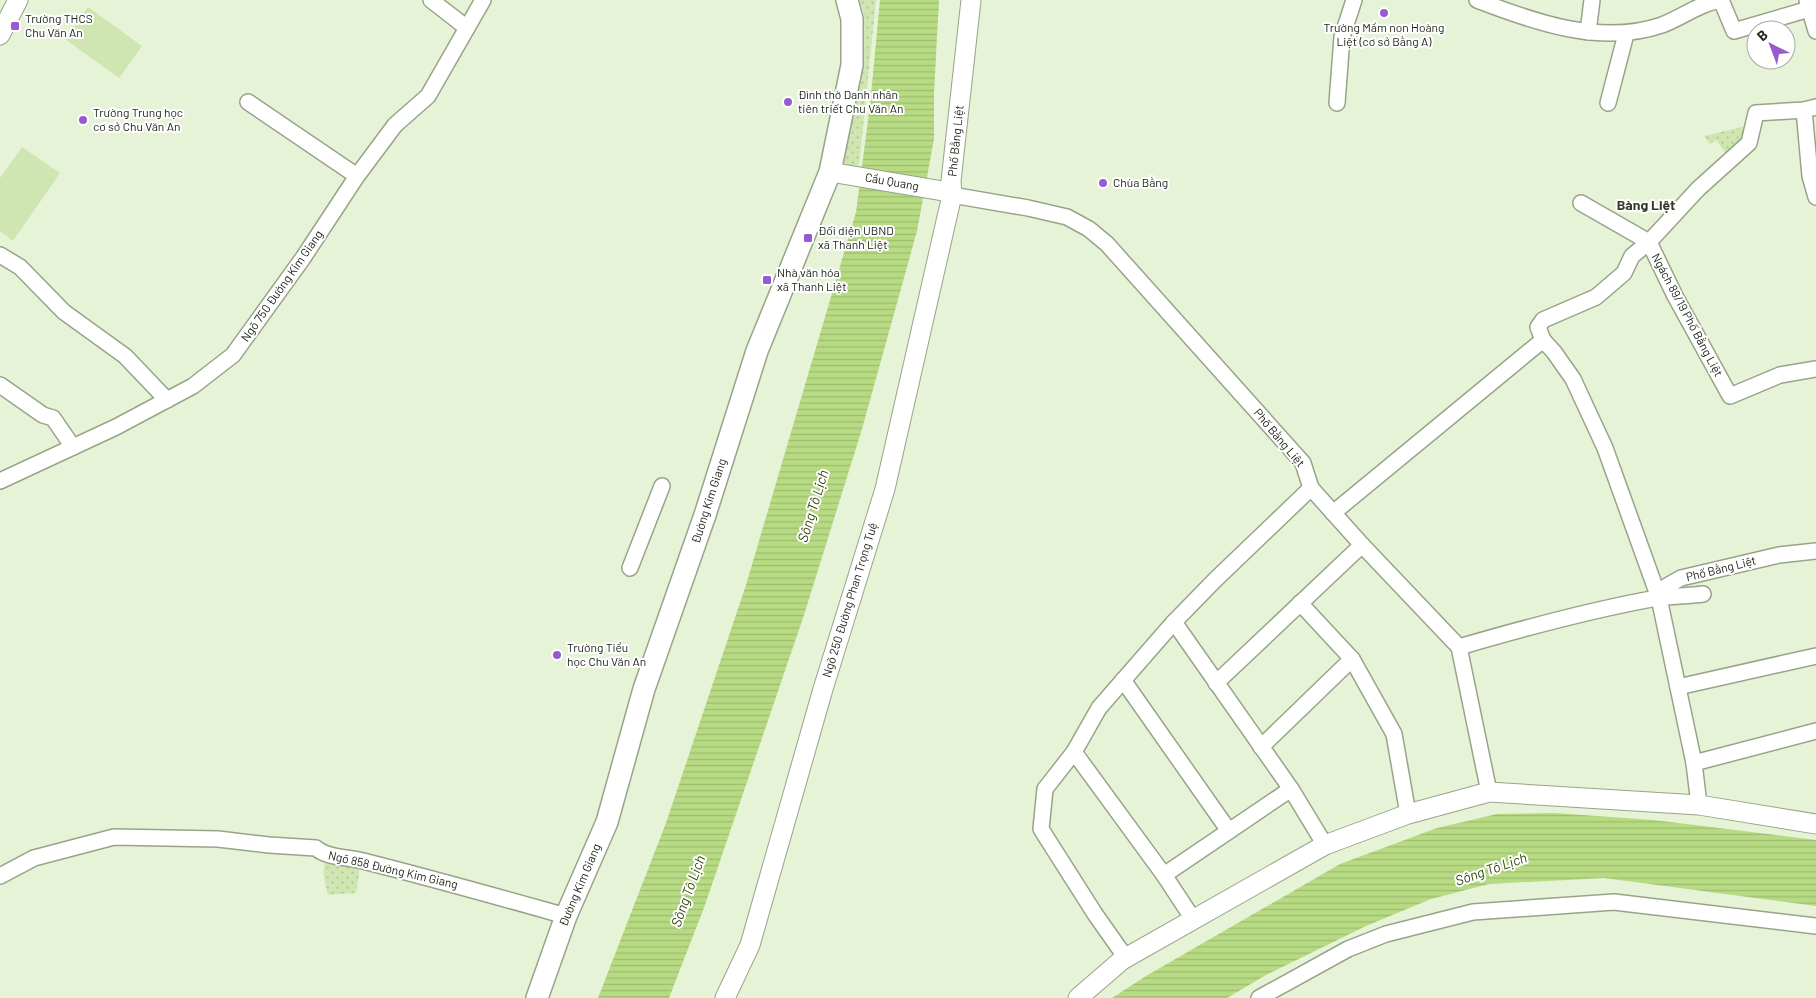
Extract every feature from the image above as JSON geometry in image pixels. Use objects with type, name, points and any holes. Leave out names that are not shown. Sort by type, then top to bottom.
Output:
[{"type":"main road","name":"Đường Kim Giang","points":[[537,998],[566,916],[607,822],[644,689],[705,515],[757,351],[835,173],[852,65],[852,19],[847,0]]},
{"type":"street","points":[[0,35],[18,0]]},
{"type":"street","points":[[431,0],[467,28]]},
{"type":"street","name":"Ngõ 750 Đường Kim Giang","points":[[0,481],[73,447],[193,386],[233,355],[303,258],[357,176],[395,125],[428,96],[483,0]]},
{"type":"street","name":"Phố Bằng Liệt","points":[[971,0],[951,180],[947,193],[1067,216],[1089,229],[1107,244],[1145,284],[1303,464],[1311,488],[1362,545],[1459,647]]},
{"type":"street","points":[[1337,103],[1342,37],[1354,0]]},
{"type":"street","points":[[1477,0],[1522,18],[1588,32],[1626,34],[1662,25],[1707,3],[1721,0],[1734,31],[1811,5],[1816,31]]},
{"type":"street","points":[[1588,32],[1592,0]]},
{"type":"street","points":[[1608,103],[1626,34]]},
{"type":"street","points":[[248,102],[357,176]]},
{"type":"street","points":[[1810,108],[1810,176],[1816,197]]},
{"type":"street","name":"Ngách 89/19 Phố Bằng Liệt","points":[[1810,108],[1756,113],[1749,143],[1698,189],[1649,242],[1730,396],[1780,375],[1816,369]]},
{"type":"street","name":"Cầu Quang","points":[[835,173],[947,193]]},
{"type":"street","name":"Ngõ 250 Đường Phan Trọng Tuệ","points":[[725,998],[750,945],[823,689],[885,489],[947,193]]},
{"type":"street","points":[[1581,203],[1649,242],[1632,256],[1624,273],[1596,297],[1543,320],[1538,327],[1543,340],[1573,379],[1605,448],[1659,598],[1694,763],[1699,805]]},
{"type":"street","points":[[0,255],[20,267],[64,312],[126,356],[167,400]]},
{"type":"street","points":[[1333,513],[1543,340]]},
{"type":"street","points":[[0,385],[43,415],[52,418],[73,447]]},
{"type":"street","points":[[630,568],[662,486]]},
{"type":"street","points":[[1126,958],[1095,914],[1041,829],[1046,789],[1074,752],[1099,708],[1174,622],[1311,488]]},
{"type":"street","points":[[1216,683],[1362,545]]},
{"type":"street","name":"Phố Bằng Liệt","points":[[1659,598],[1667,586],[1681,578],[1779,555],[1816,551]]},
{"type":"street","points":[[1489,792],[1459,647],[1535,624],[1659,598],[1703,594]]},
{"type":"street","points":[[1300,603],[1352,659],[1394,734],[1408,814]]},
{"type":"street","points":[[1174,622],[1290,789],[1325,845]]},
{"type":"street","points":[[1678,687],[1816,656]]},
{"type":"street","points":[[1261,747],[1352,659]]},
{"type":"street","points":[[1124,680],[1229,831]]},
{"type":"street","points":[[1694,763],[1816,731]]},
{"type":"street","points":[[1074,752],[1164,875],[1193,919]]},
{"type":"street","points":[[1164,875],[1290,789]]},
{"type":"street","points":[[1078,998],[1126,958],[1325,845],[1408,814],[1489,792],[1699,805],[1816,824]]},
{"type":"street","name":"Ngõ 858 Đường Kim Giang","points":[[0,876],[34,858],[114,837],[218,839],[316,848],[322,854],[348,857],[382,865],[566,916]]},
{"type":"street","points":[[1259,998],[1348,950],[1386,934],[1473,912],[1614,902],[1816,926]]},
{"type":"shaded area","points":[[860,0],[876,0],[859,166],[840,165],[862,40],[864,14]]},
{"type":"shaded area","points":[[88,7],[142,46],[119,78],[65,39]]},
{"type":"shaded area","points":[[1750,125],[1752,127],[1728,156],[1716,140],[1710,144],[1704,136]]},
{"type":"shaded area","points":[[22,147],[60,173],[13,241],[0,231],[0,178]]},
{"type":"shaded area","points":[[329,860],[360,867],[356,893],[328,895],[324,870],[325,861]]},
{"type":"water","name":"Sông Tô Lịch","points":[[880,0],[939,0],[934,93],[934,139],[917,231],[862,429],[804,615],[705,905],[669,998],[598,998],[666,823],[746,585],[856,212],[870,105]]},
{"type":"water","name":"Sông Tô Lịch","points":[[1554,813],[1654,820],[1816,840],[1816,906],[1604,878],[1489,884],[1431,899],[1366,926],[1266,975],[1227,998],[1112,998],[1146,976],[1340,864],[1437,828],[1497,814]]},
{"type":"place","name":"Trường Mầm non Hoàng Liệt (cơ sở Bằng A)","points":[[1384,13]]},
{"type":"place","name":"Trường THCS Chu Văn An","points":[[15,26]]},
{"type":"place","name":"Đình thờ Danh nhân tiên triết Chu Văn An","points":[[788,102]]},
{"type":"place","name":"Trường Trung học cơ sở Chu Văn An","points":[[83,120]]},
{"type":"place","name":"Chùa Bằng","points":[[1103,183]]},
{"type":"place","name":"Đối diện UBND xã Thanh Liệt","points":[[808,238]]},
{"type":"place","name":"Nhà văn hóa xã Thanh Liệt","points":[[767,280]]},
{"type":"place","name":"Trường Tiểu học Chu Văn An","points":[[557,655]]},
{"type":"district","name":"Bàng Liệt","points":[[1646,205]]}]
